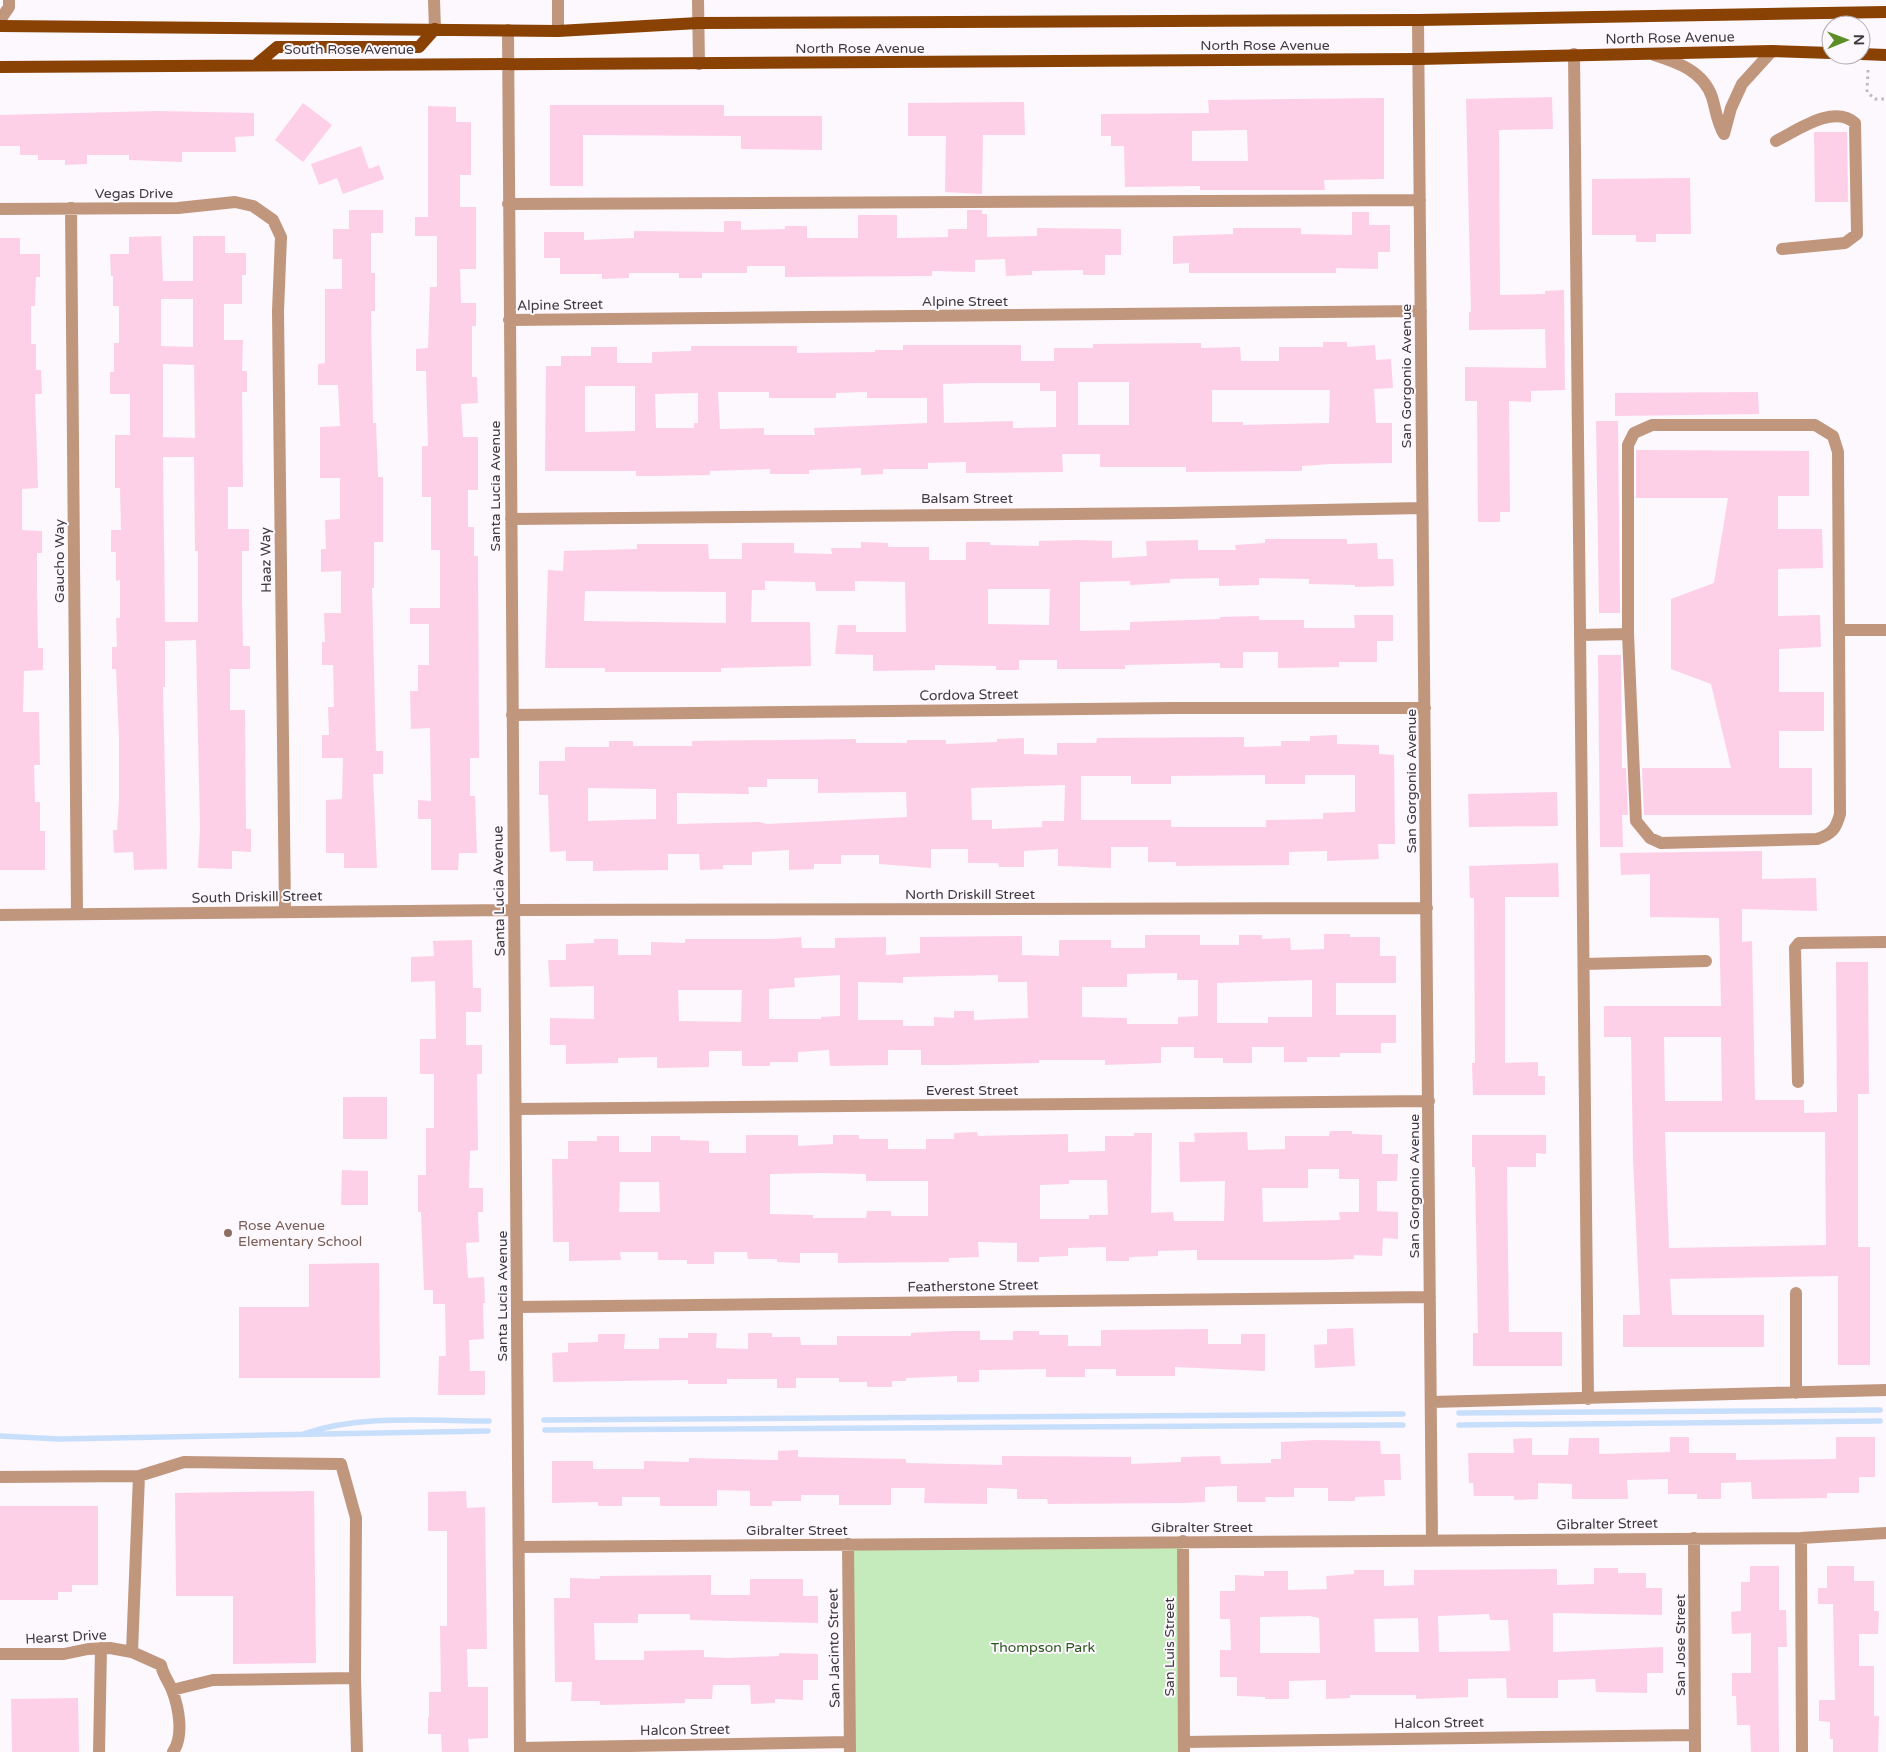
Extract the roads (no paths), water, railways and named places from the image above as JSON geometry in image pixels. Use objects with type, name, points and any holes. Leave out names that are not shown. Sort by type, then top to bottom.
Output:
[{"type":"main road","name":"North Rose Avenue","points":[[698,23],[1418,20],[1886,12]]},
{"type":"main road","name":"South Rose Avenue","points":[[0,26],[558,31],[698,23]]},
{"type":"main road","points":[[258,63],[277,47],[419,47],[435,29]]},
{"type":"main road","name":"North Rose Avenue","points":[[699,64],[1418,58],[1772,51],[1821,53]]},
{"type":"main road","points":[[1871,54],[1886,55]]},
{"type":"main road","name":"South Rose Avenue","points":[[0,66],[258,63],[699,64]]},
{"type":"street","points":[[0,20],[9,7],[9,0]]},
{"type":"street","points":[[434,0],[435,29]]},
{"type":"street","points":[[558,0],[558,31]]},
{"type":"street","points":[[698,0],[699,64]]},
{"type":"street","name":"San Gorgonio Avenue","points":[[1418,20],[1432,1541]]},
{"type":"street","name":"Santa Lucia Avenue","points":[[508,30],[520,1750]]},
{"type":"street","points":[[1649,53],[1689,68],[1706,84],[1711,95],[1719,126],[1724,134],[1731,108],[1742,84],[1772,51]]},
{"type":"street","points":[[1574,54],[1588,1399]]},
{"type":"street","points":[[1776,141],[1816,121],[1836,115],[1848,116],[1855,122],[1857,234],[1845,243],[1782,249]]},
{"type":"street","points":[[508,204],[1420,200]]},
{"type":"street","name":"Vegas Drive","points":[[0,209],[178,208],[235,202],[253,206],[265,212]]},
{"type":"street","name":"Gaucho Way","points":[[71,208],[77,914]]},
{"type":"street","name":"Haaz Way","points":[[265,212],[273,220],[281,236],[282,250],[278,311],[285,912]]},
{"type":"street","name":"Alpine Street","points":[[509,320],[1421,311]]},
{"type":"street","points":[[1815,425],[1833,436],[1838,452],[1839,630],[1840,814],[1837,827],[1829,835],[1817,839],[1661,843],[1650,838],[1636,821],[1628,634],[1628,445],[1634,433],[1652,426],[1815,425]]},
{"type":"street","name":"Balsam Street","points":[[511,519],[952,513],[1172,513],[1422,508]]},
{"type":"street","points":[[1839,630],[1886,630]]},
{"type":"street","points":[[1580,635],[1628,634]]},
{"type":"street","name":"Cordova Street","points":[[512,715],[1164,708],[1425,708]]},
{"type":"street","name":"North Driskill Street","points":[[514,910],[1427,908]]},
{"type":"street","name":"South Driskill Street","points":[[0,915],[514,910]]},
{"type":"street","points":[[1798,1082],[1795,948],[1799,943],[1886,942]]},
{"type":"street","points":[[1584,964],[1706,961]]},
{"type":"street","name":"Everest Street","points":[[516,1109],[1429,1101]]},
{"type":"street","points":[[1796,1293],[1796,1393]]},
{"type":"street","name":"Featherstone Street","points":[[517,1306],[1430,1296]]},
{"type":"street","points":[[1431,1402],[1886,1390]]},
{"type":"street","points":[[0,1477],[139,1476],[184,1462],[341,1464],[356,1518],[355,1678],[357,1752]]},
{"type":"street","points":[[132,1652],[139,1476]]},
{"type":"street","name":"Gibralter Street","points":[[519,1547],[1801,1538],[1886,1533]]},
{"type":"street","name":"San Jose Street","points":[[1694,1538],[1695,1752]]},
{"type":"street","points":[[1801,1538],[1802,1752]]},
{"type":"street","name":"San Luis Street","points":[[1183,1541],[1184,1747]]},
{"type":"street","name":"San Jacinto Street","points":[[848,1544],[850,1747]]},
{"type":"street","points":[[99,1752],[101,1648]]},
{"type":"street","name":"Hearst Drive","points":[[0,1654],[64,1654],[101,1648],[132,1652],[161,1665],[172,1690]]},
{"type":"street","points":[[173,1752],[178,1734],[178,1711],[172,1690],[213,1680],[355,1678]]},
{"type":"street","name":"Halcon Street","points":[[1184,1747],[1695,1735]]},
{"type":"street","name":"Halcon Street","points":[[520,1750],[850,1747]]},
{"type":"waterway","points":[[1459,1413],[1880,1410]]},
{"type":"waterway","points":[[544,1420],[1403,1414]]},
{"type":"waterway","points":[[303,1434],[325,1428],[372,1421],[489,1421]]},
{"type":"waterway","points":[[1459,1425],[1880,1421]]},
{"type":"waterway","points":[[545,1430],[1403,1425]]},
{"type":"waterway","points":[[0,1436],[59,1439],[488,1431]]},
{"type":"place","name":"Rose Avenue Elementary School","points":[[228,1233]]},
{"type":"park label","name":"Thompson Park","points":[[1043,1647]]}]
